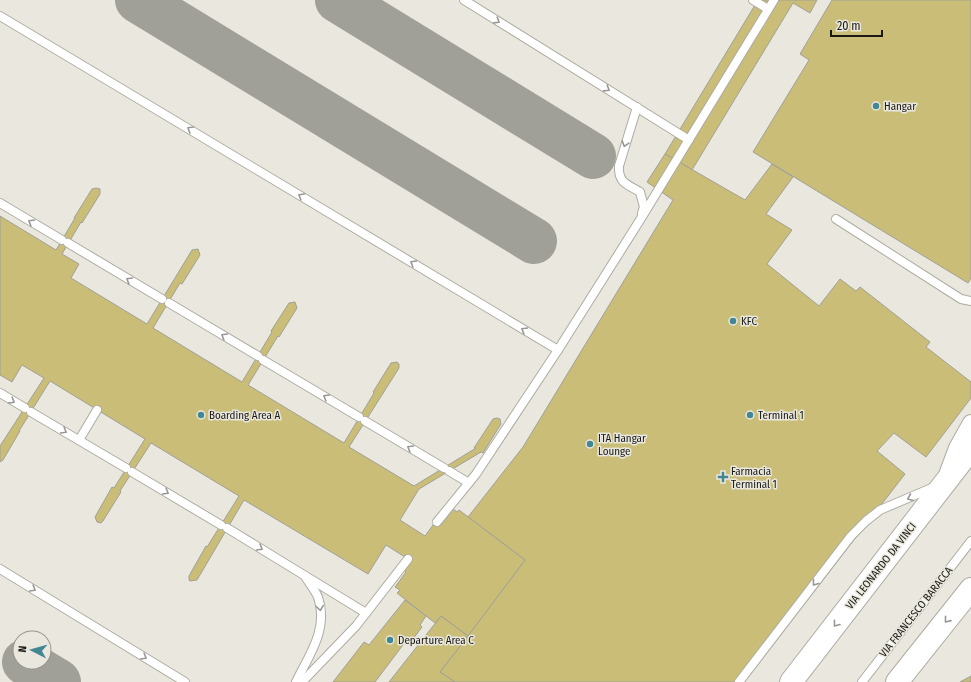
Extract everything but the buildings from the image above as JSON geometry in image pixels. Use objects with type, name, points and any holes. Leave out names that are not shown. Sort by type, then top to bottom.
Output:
[{"type":"main road","name":"VIA LEONARDO DA VINCI","points":[[791,682],[971,449]]},
{"type":"main road","points":[[897,682],[971,590]]},
{"type":"street","points":[[945,482],[954,455],[971,422]]},
{"type":"lane","points":[[464,0],[689,140]]},
{"type":"lane","points":[[753,0],[768,9]]},
{"type":"lane","points":[[437,522],[469,483],[558,350],[640,220],[774,0]]},
{"type":"lane","points":[[0,16],[558,350]]},
{"type":"lane","points":[[637,107],[619,166],[618,174],[621,181],[640,192],[644,207],[640,220]]},
{"type":"lane","points":[[0,203],[469,483]]},
{"type":"lane","points":[[836,219],[960,299],[971,301]]},
{"type":"lane","points":[[0,394],[224,526],[366,612]]},
{"type":"lane","points":[[79,440],[97,410]]},
{"type":"lane","points":[[739,682],[851,536],[880,510],[945,482]]},
{"type":"lane","name":"VIA FRANCESCO BARACCA","points":[[862,682],[971,541]]},
{"type":"lane","points":[[302,682],[356,626],[408,559]]},
{"type":"lane","points":[[0,569],[185,682]]},
{"type":"lane","points":[[296,682],[314,647],[320,631],[321,610],[318,597],[303,574]]},
{"type":"taxiway","points":[[138,0],[534,241]]},
{"type":"taxiway","points":[[338,0],[593,156]]},
{"type":"taxiway","points":[[38,670],[58,682]]},
{"type":"place","name":"Hangar","points":[[876,106]]},
{"type":"place","name":"KFC","points":[[733,321]]},
{"type":"place","name":"Boarding Area A","points":[[201,415]]},
{"type":"place","name":"Terminal 1","points":[[750,415]]},
{"type":"place","name":"ITA Hangar Lounge","points":[[590,444]]},
{"type":"place","name":"Farmacia Terminal 1","points":[[723,477]]},
{"type":"place","name":"Departure Area C","points":[[390,640]]}]
